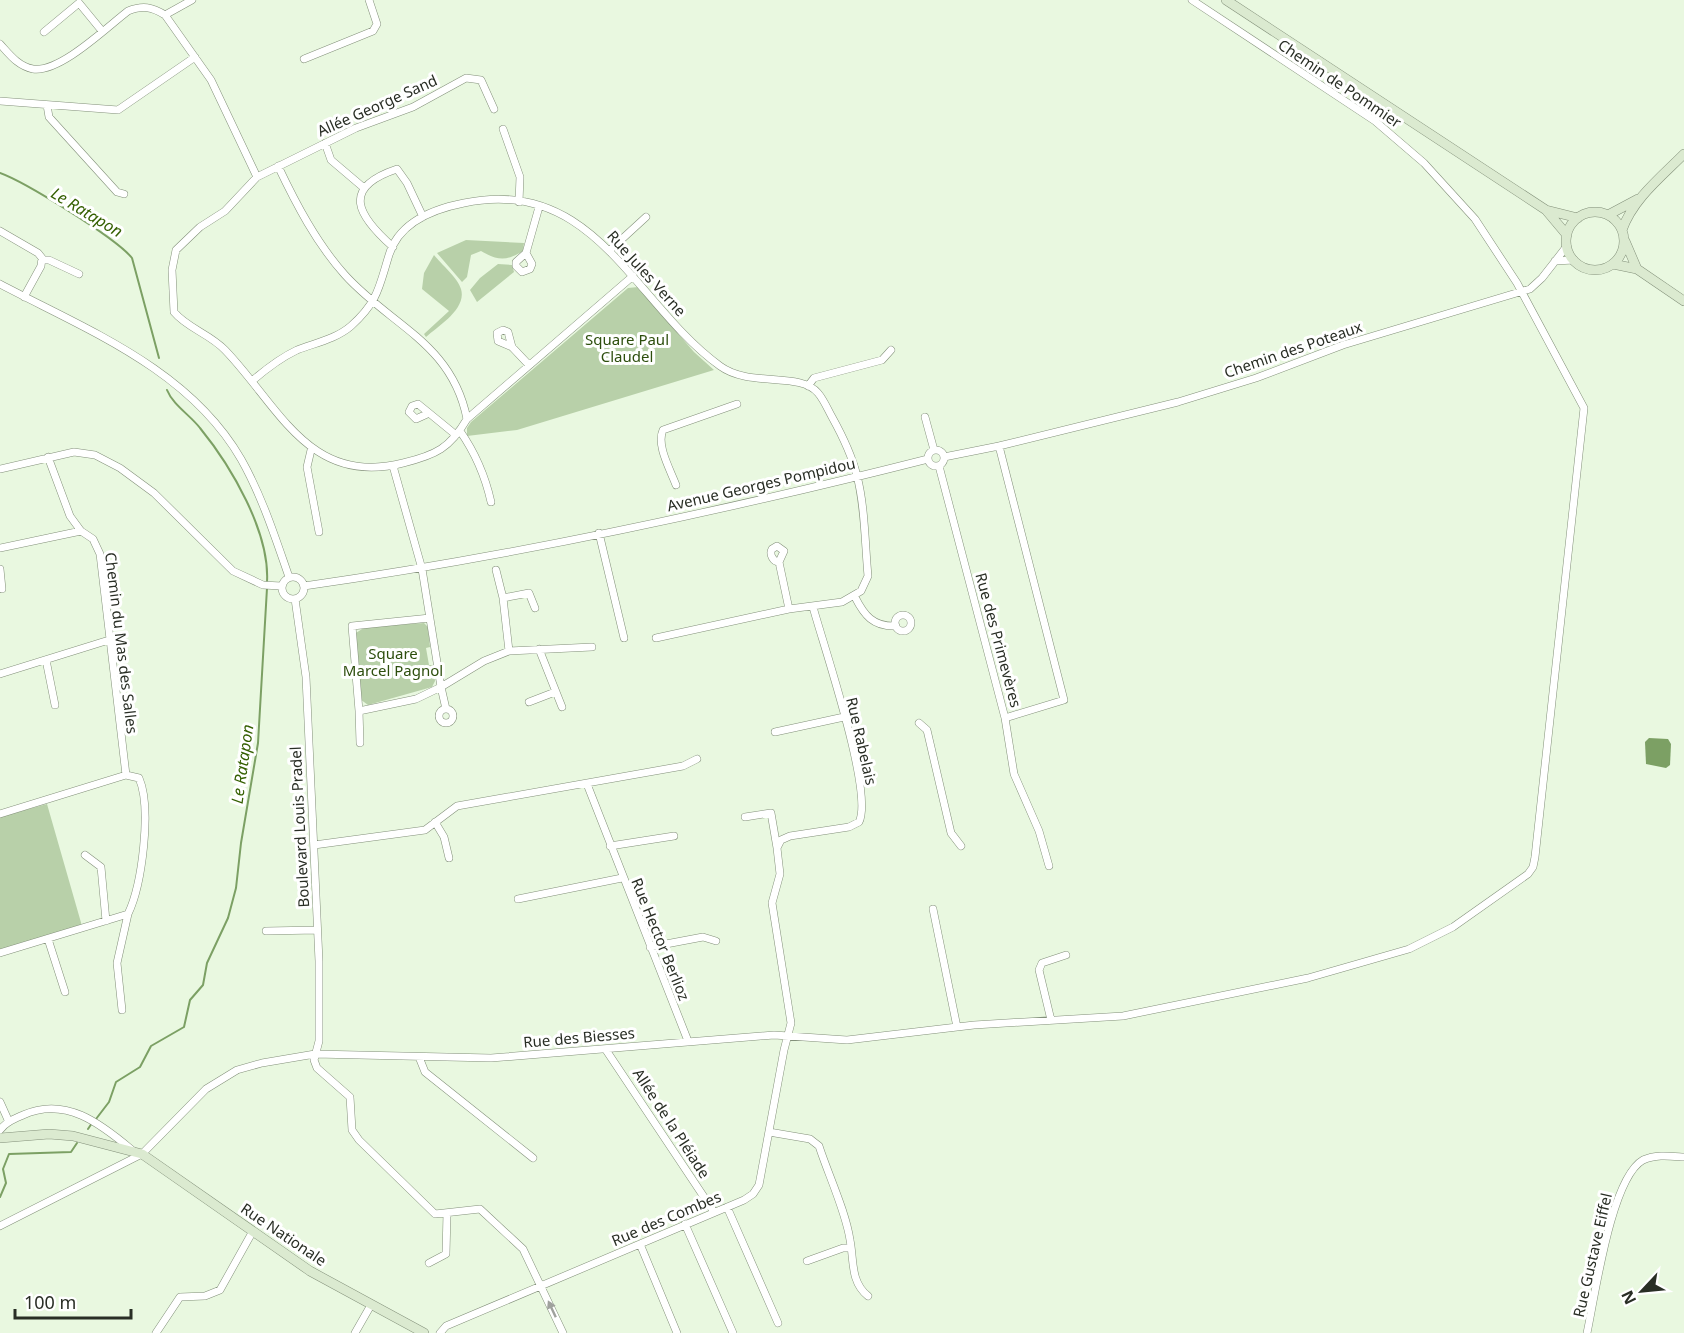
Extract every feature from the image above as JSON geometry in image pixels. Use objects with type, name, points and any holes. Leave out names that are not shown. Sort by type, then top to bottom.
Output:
[{"type":"main road","points":[[1226,0],[1546,210],[1567,235]]},
{"type":"main road","points":[[1640,198],[1608,215],[1593,212],[1578,218],[1567,235],[1567,246],[1580,266],[1597,270],[1613,264],[1619,257],[1627,216],[1640,198],[1684,154]]},
{"type":"main road","points":[[1546,210],[1578,218]]},
{"type":"main road","points":[[1608,215],[1623,234],[1637,269]]},
{"type":"main road","points":[[1613,264],[1637,269],[1684,301]]},
{"type":"main road","name":"Rue Nationale","points":[[0,1138],[49,1134],[73,1136],[137,1153],[309,1270],[424,1333]]},
{"type":"street","points":[[165,15],[192,0]]},
{"type":"street","points":[[304,58],[373,31],[377,24],[369,0]]},
{"type":"street","name":"Chemin de Pommier","points":[[1123,1016],[1308,978],[1408,949],[1470,916],[1520,882],[1533,867],[1584,421],[1584,408],[1578,395],[1521,292],[1475,219],[1452,191],[1396,138],[1355,107],[1192,0]]},
{"type":"street","points":[[44,32],[79,3],[102,31]]},
{"type":"street","points":[[0,44],[17,63],[35,69],[57,65],[128,11],[140,6],[154,8],[165,15],[211,80],[257,177]]},
{"type":"street","points":[[0,101],[118,110],[195,57]]},
{"type":"street","name":"Allée George Sand","points":[[311,450],[223,348],[176,314],[172,304],[173,256],[180,244],[225,211],[257,177],[325,143],[413,107],[466,78],[481,80],[494,109]]},
{"type":"street","points":[[48,105],[49,117],[117,192],[124,194]]},
{"type":"street","points":[[503,129],[520,177],[519,202]]},
{"type":"street","points":[[325,143],[331,160],[364,188]]},
{"type":"street","points":[[278,166],[293,198],[320,242],[345,276],[426,344],[449,370],[463,396],[467,418]]},
{"type":"street","points":[[393,247],[370,227],[366,220],[359,205],[364,188],[381,174],[397,169],[408,183],[423,217]]},
{"type":"street","name":"Rue Jules Verne","points":[[252,381],[274,362],[329,339],[350,327],[375,302],[393,247],[408,225],[423,217],[465,202],[498,200],[519,202],[572,218],[609,250],[705,356],[728,373],[751,380],[801,382],[808,386]]},
{"type":"street","points":[[526,253],[539,207]]},
{"type":"street","points":[[609,250],[646,217]]},
{"type":"street","points":[[0,231],[38,253],[42,260]]},
{"type":"street","name":"Chemin des Poteaux","points":[[999,446],[1189,398],[1256,378],[1342,345],[1521,292],[1535,285],[1567,246]]},
{"type":"street","points":[[42,260],[49,260],[79,274]]},
{"type":"street","points":[[24,297],[42,260]]},
{"type":"street","points":[[1555,261],[1574,260]]},
{"type":"street","points":[[319,532],[307,467],[311,450],[336,462],[367,467],[393,466],[427,457],[445,449],[467,418],[633,276]]},
{"type":"street","points":[[0,284],[140,358],[180,387],[198,404],[240,458],[260,497],[289,577]]},
{"type":"street","points":[[513,347],[529,365]]},
{"type":"street","points":[[656,638],[789,609],[813,607],[855,597],[861,591],[868,576],[858,477],[841,433],[818,392],[808,386],[814,378],[882,360],[891,350]]},
{"type":"street","points":[[676,485],[662,446],[663,430],[737,404]]},
{"type":"street","points":[[427,414],[458,433],[482,470],[491,502]]},
{"type":"street","points":[[926,417],[933,450],[928,459],[932,465],[939,466],[944,457],[999,446]]},
{"type":"street","name":"Rue des Primevères","points":[[939,466],[1005,718],[1064,700],[999,446]]},
{"type":"street","points":[[933,450],[941,451],[944,457]]},
{"type":"street","points":[[0,469],[74,452],[95,455],[120,468],[154,493],[190,525],[233,571],[263,585],[277,586],[289,577],[299,579],[304,586],[302,595],[295,599],[285,596],[277,586]]},
{"type":"street","name":"Chemin du Mas des Salles","points":[[48,457],[64,494],[70,516],[81,531],[93,539],[100,555],[126,775]]},
{"type":"street","name":"Avenue Georges Pompidou","points":[[304,586],[422,569],[599,533],[858,477],[928,459]]},
{"type":"street","points":[[393,466],[422,569],[446,709]]},
{"type":"street","points":[[0,548],[81,531]]},
{"type":"street","points":[[599,533],[624,638]]},
{"type":"street","points":[[779,562],[789,609]]},
{"type":"street","points":[[0,569],[2,589]]},
{"type":"street","points":[[496,570],[503,598],[508,651]]},
{"type":"street","points":[[503,598],[529,593],[535,608]]},
{"type":"street","points":[[855,597],[863,613],[870,619],[883,626],[896,626]]},
{"type":"street","name":"Boulevard Louis Pradel","points":[[295,599],[306,677],[314,845],[319,1041],[315,1054]]},
{"type":"street","name":"Rue Rabelais","points":[[777,848],[781,840],[790,836],[849,827],[859,822],[862,816],[856,761],[813,607]]},
{"type":"street","points":[[360,743],[352,626],[430,618]]},
{"type":"street","points":[[0,674],[109,640]]},
{"type":"street","points":[[359,711],[416,699],[484,661],[508,651],[592,647]]},
{"type":"street","points":[[539,649],[562,707]]},
{"type":"street","points":[[46,660],[55,705]]},
{"type":"street","points":[[529,702],[555,692]]},
{"type":"street","points":[[775,732],[844,717]]},
{"type":"street","points":[[1005,718],[1014,774],[1039,831],[1049,866]]},
{"type":"street","points":[[919,723],[927,730],[951,833],[961,846]]},
{"type":"street","points":[[314,845],[425,830],[457,806],[683,766],[697,759]]},
{"type":"street","points":[[0,814],[126,775],[140,778],[144,789],[144,847],[137,896],[128,914],[117,963],[122,1010]]},
{"type":"street","name":"Rue Hector Berlioz","points":[[586,784],[688,1041]]},
{"type":"street","points":[[745,817],[771,813],[780,874],[772,903],[791,1023],[789,1035]]},
{"type":"street","points":[[435,822],[444,837],[449,858]]},
{"type":"street","points":[[610,846],[674,836]]},
{"type":"street","points":[[85,855],[101,867],[106,921]]},
{"type":"street","points":[[518,899],[622,878]]},
{"type":"street","points":[[933,909],[957,1027]]},
{"type":"street","points":[[0,953],[128,914]]},
{"type":"street","points":[[266,931],[317,930]]},
{"type":"street","points":[[650,946],[703,937],[717,941]]},
{"type":"street","points":[[48,939],[65,992]]},
{"type":"street","points":[[1051,1020],[1039,970],[1042,963],[1066,956]]},
{"type":"street","name":"Rue des Biesses","points":[[0,1226],[137,1153],[198,1096],[237,1070],[262,1063],[315,1054],[491,1058],[789,1035],[847,1040],[957,1027],[1123,1016]]},
{"type":"street","name":"Rue des Combes","points":[[440,1333],[446,1326],[753,1194],[759,1185],[784,1050],[789,1035]]},
{"type":"street","name":"Allée de la Pléiade","points":[[606,1050],[714,1212]]},
{"type":"street","points":[[315,1054],[317,1068],[350,1097],[352,1130],[359,1140],[435,1214],[480,1209],[523,1249],[563,1333]]},
{"type":"street","points":[[418,1056],[425,1072],[533,1158]]},
{"type":"street","points":[[0,1102],[9,1122]]},
{"type":"street","name":"Rue Nationale","points":[[0,1130],[9,1122],[28,1113],[52,1107],[66,1108],[109,1130],[137,1153]]},
{"type":"street","points":[[769,1132],[810,1140],[819,1146],[850,1240],[850,1259],[859,1287],[868,1296]]},
{"type":"street","name":"Rue Gustave Eiffel","points":[[1587,1333],[1617,1197],[1627,1176],[1642,1161],[1660,1155],[1684,1157]]},
{"type":"street","points":[[727,1207],[778,1323]]},
{"type":"street","points":[[429,1263],[446,1254],[447,1213]]},
{"type":"street","points":[[685,1224],[733,1333]]},
{"type":"street","points":[[156,1333],[180,1297],[205,1296],[220,1290],[253,1231]]},
{"type":"street","points":[[640,1244],[677,1333]]},
{"type":"street","points":[[807,1261],[843,1248],[850,1248]]},
{"type":"street","points":[[355,1333],[371,1305]]},
{"type":"green space","points":[[466,240],[524,243],[523,251],[512,257],[492,257],[481,251],[471,255],[467,277],[462,282],[437,253]]},
{"type":"green space","points":[[434,255],[457,280],[462,296],[456,310],[426,337],[424,334],[449,311],[422,289],[424,273]]},
{"type":"green space","points":[[498,264],[512,265],[514,272],[477,302],[470,290],[480,278]]},
{"type":"green space","name":"Square Paul Claudel","points":[[638,287],[694,352],[714,370],[517,430],[467,436],[467,428],[471,422],[628,288]]},
{"type":"green space","name":"Square Marcel Pagnol","points":[[424,623],[428,627],[430,647],[426,648],[429,665],[433,665],[435,681],[432,687],[368,705],[360,699],[356,633],[365,627]]},
{"type":"green space","points":[[47,804],[82,926],[0,951],[0,817]]},
{"type":"shaded area","points":[[1649,738],[1668,739],[1671,744],[1670,765],[1666,768],[1646,764],[1645,742]]},
{"type":"waterway","name":"Le Ratapon","points":[[0,173],[69,211],[123,249],[132,258],[159,358]]},
{"type":"waterway","name":"Le Ratapon","points":[[167,390],[173,400],[212,443],[236,480],[262,542],[267,582]]},
{"type":"waterway","name":"Le Ratapon","points":[[96,1119],[109,1102],[116,1082],[140,1067],[151,1046],[184,1027],[190,1000],[203,985],[207,963],[228,918],[236,888],[241,843],[258,743],[267,588]]},
{"type":"waterway","name":"Le Ratapon","points":[[88,1129],[92,1123]]},
{"type":"waterway","name":"Le Ratapon","points":[[0,1197],[6,1183],[3,1169],[9,1154],[71,1152],[77,1143]]}]
